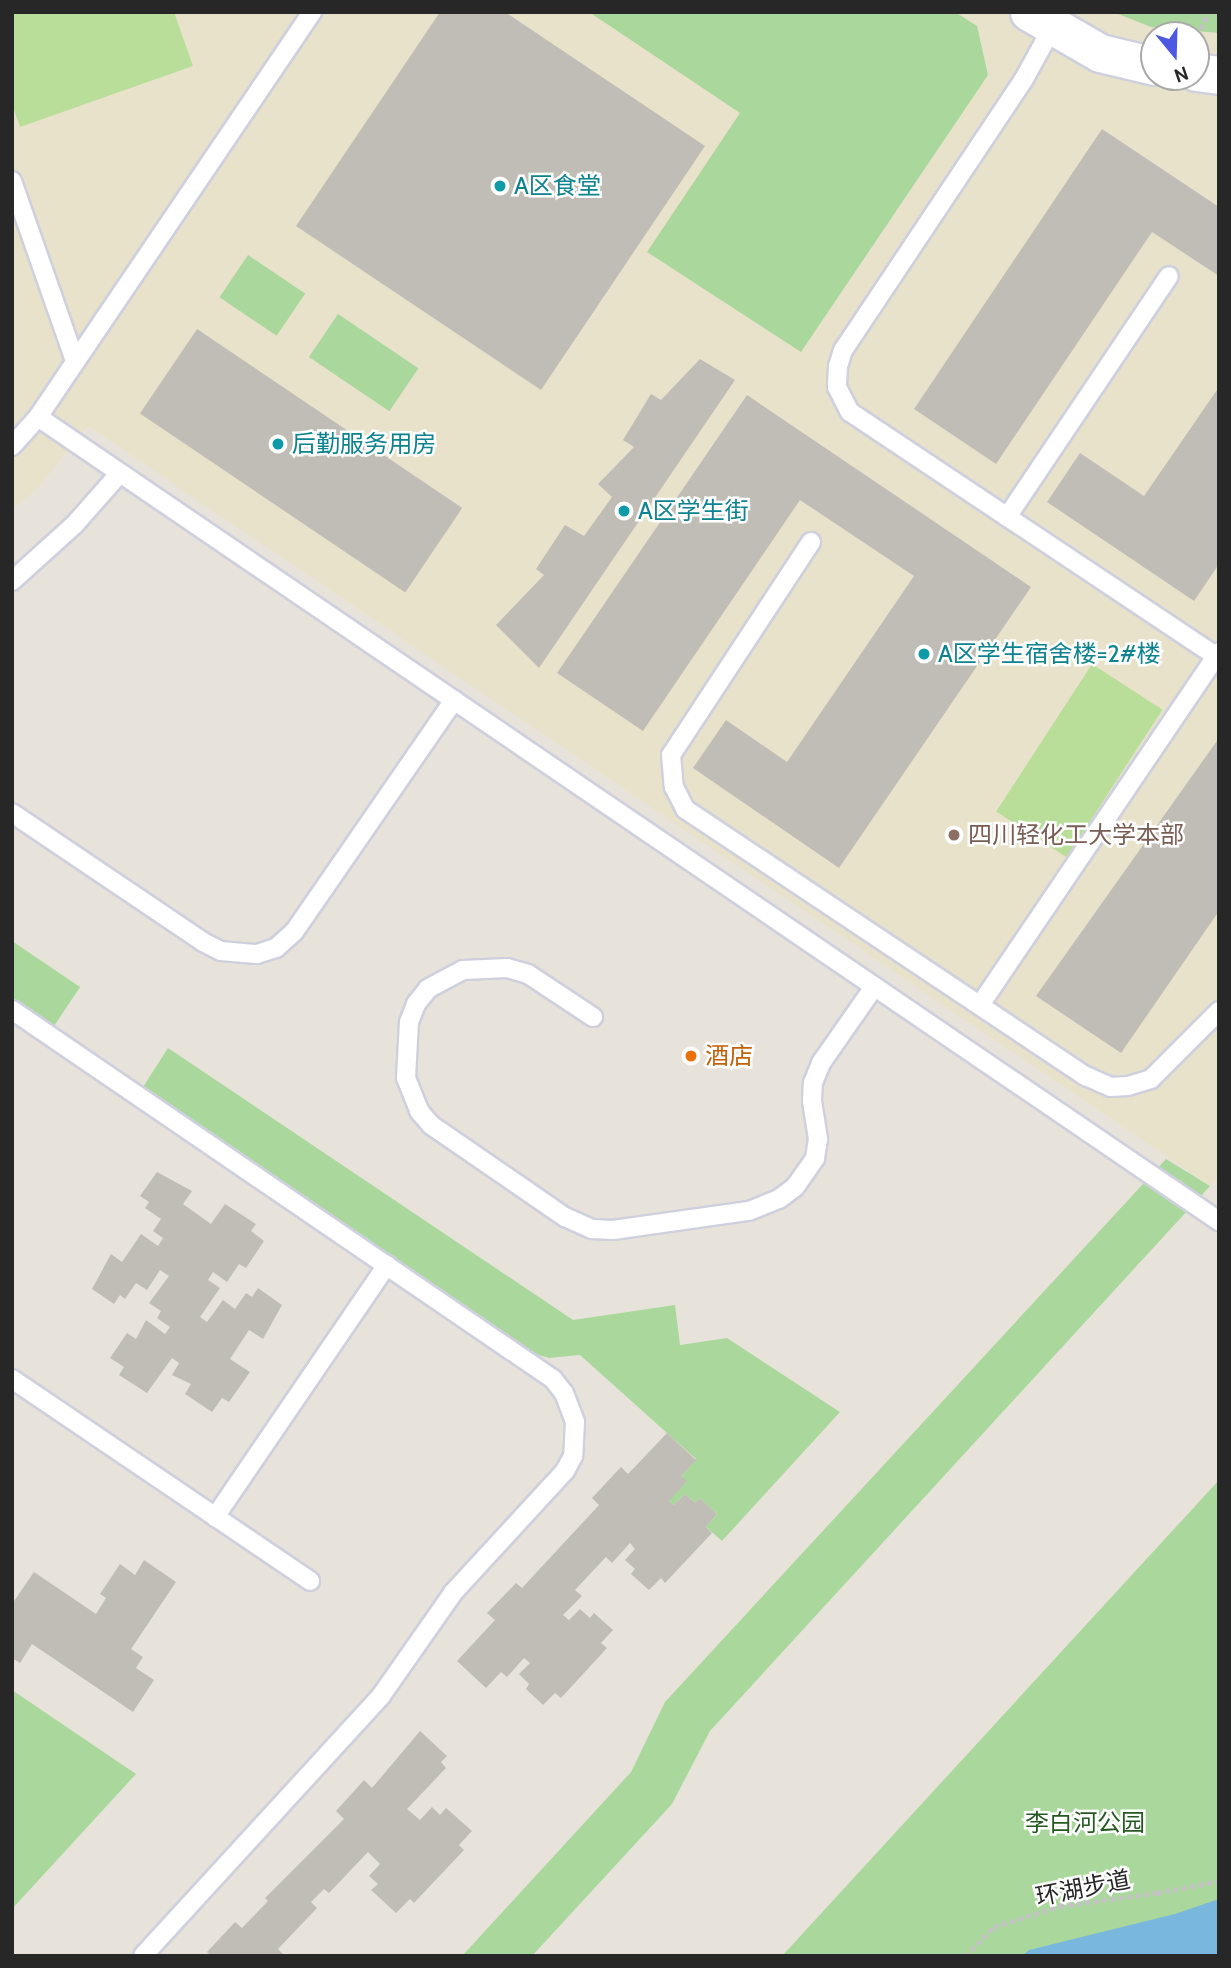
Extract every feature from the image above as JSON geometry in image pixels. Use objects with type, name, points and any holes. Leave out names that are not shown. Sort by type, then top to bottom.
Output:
[{"type":"street","points":[[1041,20],[1100,53],[1140,63]]},
{"type":"lane","points":[[12,446],[38,416],[312,12]]},
{"type":"lane","points":[[980,1005],[1217,654],[850,412],[837,387],[838,366],[843,350],[1024,79],[1041,20]]},
{"type":"lane","points":[[12,181],[75,361]]},
{"type":"lane","points":[[1007,517],[1169,276]]},
{"type":"lane","points":[[38,416],[1219,1221]]},
{"type":"lane","points":[[12,581],[75,524],[120,473]]},
{"type":"lane","points":[[811,542],[671,755],[674,787],[685,809],[1086,1076],[1111,1087],[1128,1086],[1150,1079],[1219,1011]]},
{"type":"lane","points":[[12,813],[203,942],[221,951],[257,954],[276,948],[294,932],[454,700]]},
{"type":"lane","points":[[593,1017],[528,974],[508,968],[463,970],[444,977],[428,989],[416,1004],[409,1022],[407,1078],[419,1111],[431,1125],[565,1217],[592,1229],[613,1230],[749,1211],[779,1199],[795,1187],[815,1158],[818,1139],[812,1100],[813,1083],[821,1063],[874,987]]},
{"type":"lane","points":[[12,1010],[553,1379],[571,1407],[576,1438],[573,1457],[553,1485],[453,1593],[381,1696],[143,1956]]},
{"type":"lane","points":[[215,1517],[387,1265]]},
{"type":"lane","points":[[12,1379],[310,1581]]},
{"type":"path","name":"环湖步道","points":[[965,1956],[994,1927],[1060,1906],[1157,1893],[1219,1881]]},
{"type":"shaded area","name":"四川轻化工大学本部","points":[[12,12],[1219,12],[1219,1177],[1210,1186],[88,426],[39,487],[12,510]]},
{"type":"green space","points":[[12,12],[174,12],[193,66],[20,127],[12,104]]},
{"type":"green space","points":[[589,12],[955,12],[977,26],[988,75],[801,352],[647,252],[740,113]]},
{"type":"green space","points":[[1113,12],[1219,12],[1219,33],[1210,32],[1210,21],[1140,23]]},
{"type":"green space","points":[[248,255],[305,294],[277,336],[219,297]]},
{"type":"green space","points":[[338,314],[418,368],[389,411],[309,357]]},
{"type":"green space","points":[[1092,664],[1162,710],[1067,857],[996,812]]},
{"type":"green space","points":[[12,941],[80,987],[54,1026],[12,997]]},
{"type":"green space","points":[[168,1048],[573,1320],[675,1305],[680,1345],[727,1338],[840,1412],[722,1541],[706,1527],[717,1514],[700,1498],[695,1503],[685,1494],[674,1505],[669,1501],[681,1476],[696,1459],[580,1355],[549,1358],[538,1355],[143,1087]]},
{"type":"green space","points":[[1166,1159],[1210,1186],[710,1731],[672,1804],[532,1956],[462,1956],[631,1772],[665,1702]]},
{"type":"green space","name":"李白河公园","points":[[1219,1480],[1219,1956],[782,1956]]},
{"type":"green space","points":[[12,1690],[136,1774],[12,1909]]},
{"type":"water","points":[[1219,1899],[1219,1956],[1022,1956],[1029,1950],[1175,1914]]},
{"type":"building","name":"A区食堂","points":[[440,12],[505,12],[705,146],[541,390],[296,226]]},
{"type":"building","points":[[1102,129],[1219,207],[1219,276],[1152,232],[996,464],[914,409]]},
{"type":"building","name":"后勤服务用房","points":[[197,329],[462,508],[405,593],[140,414]]},
{"type":"building","name":"A区学生街","points":[[700,359],[735,380],[539,668],[496,625],[544,575],[536,569],[565,525],[584,536],[612,497],[598,484],[634,447],[623,440],[651,394],[661,400]]},
{"type":"building","name":"A区学生宿舍楼=2#楼","points":[[1219,387],[1219,564],[1194,601],[1047,502],[1080,453],[1144,496]]},
{"type":"building","points":[[747,395],[1031,587],[839,868],[693,768],[726,720],[787,762],[914,576],[800,500],[643,731],[557,673]]},
{"type":"building","points":[[1219,738],[1219,911],[1121,1053],[1036,996]]},
{"type":"building","points":[[157,1172],[192,1191],[183,1204],[211,1224],[225,1204],[256,1224],[251,1231],[264,1241],[246,1268],[239,1264],[227,1282],[213,1272],[208,1280],[220,1288],[200,1317],[207,1322],[223,1300],[235,1309],[246,1293],[252,1297],[258,1288],[282,1305],[263,1339],[249,1330],[230,1359],[250,1372],[229,1402],[222,1398],[212,1412],[185,1394],[191,1384],[172,1375],[179,1363],[172,1358],[147,1393],[119,1375],[124,1367],[110,1358],[127,1333],[136,1339],[146,1320],[165,1334],[170,1327],[157,1318],[161,1311],[149,1303],[169,1276],[160,1270],[147,1290],[136,1283],[125,1299],[120,1295],[114,1304],[92,1289],[111,1254],[122,1262],[141,1234],[158,1246],[163,1238],[153,1231],[161,1219],[145,1208],[149,1202],[140,1196]]},
{"type":"building","points":[[667,1433],[696,1460],[681,1476],[687,1481],[669,1501],[674,1505],[685,1494],[695,1503],[700,1498],[717,1514],[706,1527],[712,1533],[665,1583],[661,1578],[649,1590],[631,1574],[635,1569],[625,1560],[635,1549],[630,1543],[612,1563],[606,1557],[575,1590],[582,1596],[563,1615],[569,1620],[580,1609],[590,1618],[594,1613],[613,1630],[601,1643],[607,1648],[561,1698],[555,1693],[543,1705],[526,1689],[529,1684],[519,1674],[530,1663],[524,1658],[507,1677],[501,1672],[486,1688],[457,1661],[495,1620],[487,1613],[516,1583],[522,1588],[599,1505],[592,1498],[621,1467],[628,1474]]},
{"type":"building","points":[[144,1560],[176,1582],[131,1649],[143,1657],[136,1668],[154,1680],[133,1712],[32,1644],[20,1663],[12,1658],[12,1604],[34,1572],[96,1614],[106,1598],[100,1594],[120,1564],[135,1575]]},
{"type":"building","points":[[420,1731],[447,1756],[441,1762],[446,1768],[407,1809],[420,1820],[432,1807],[440,1815],[446,1808],[472,1831],[459,1845],[464,1850],[414,1903],[410,1899],[396,1913],[371,1890],[378,1884],[369,1876],[380,1864],[368,1852],[329,1893],[324,1889],[311,1902],[317,1908],[278,1949],[285,1956],[211,1956],[207,1952],[235,1922],[242,1928],[268,1901],[265,1898],[344,1819],[336,1811],[364,1780],[372,1788]]},
{"type":"place","name":"A区食堂","points":[[500,186]]},
{"type":"place","name":"后勤服务用房","points":[[278,444]]},
{"type":"place","name":"A区学生街","points":[[624,511]]},
{"type":"place","name":"A区学生宿舍楼=2#楼","points":[[924,654]]},
{"type":"place","name":"四川轻化工大学本部","points":[[954,835]]},
{"type":"place","name":"酒店","points":[[691,1056]]}]
